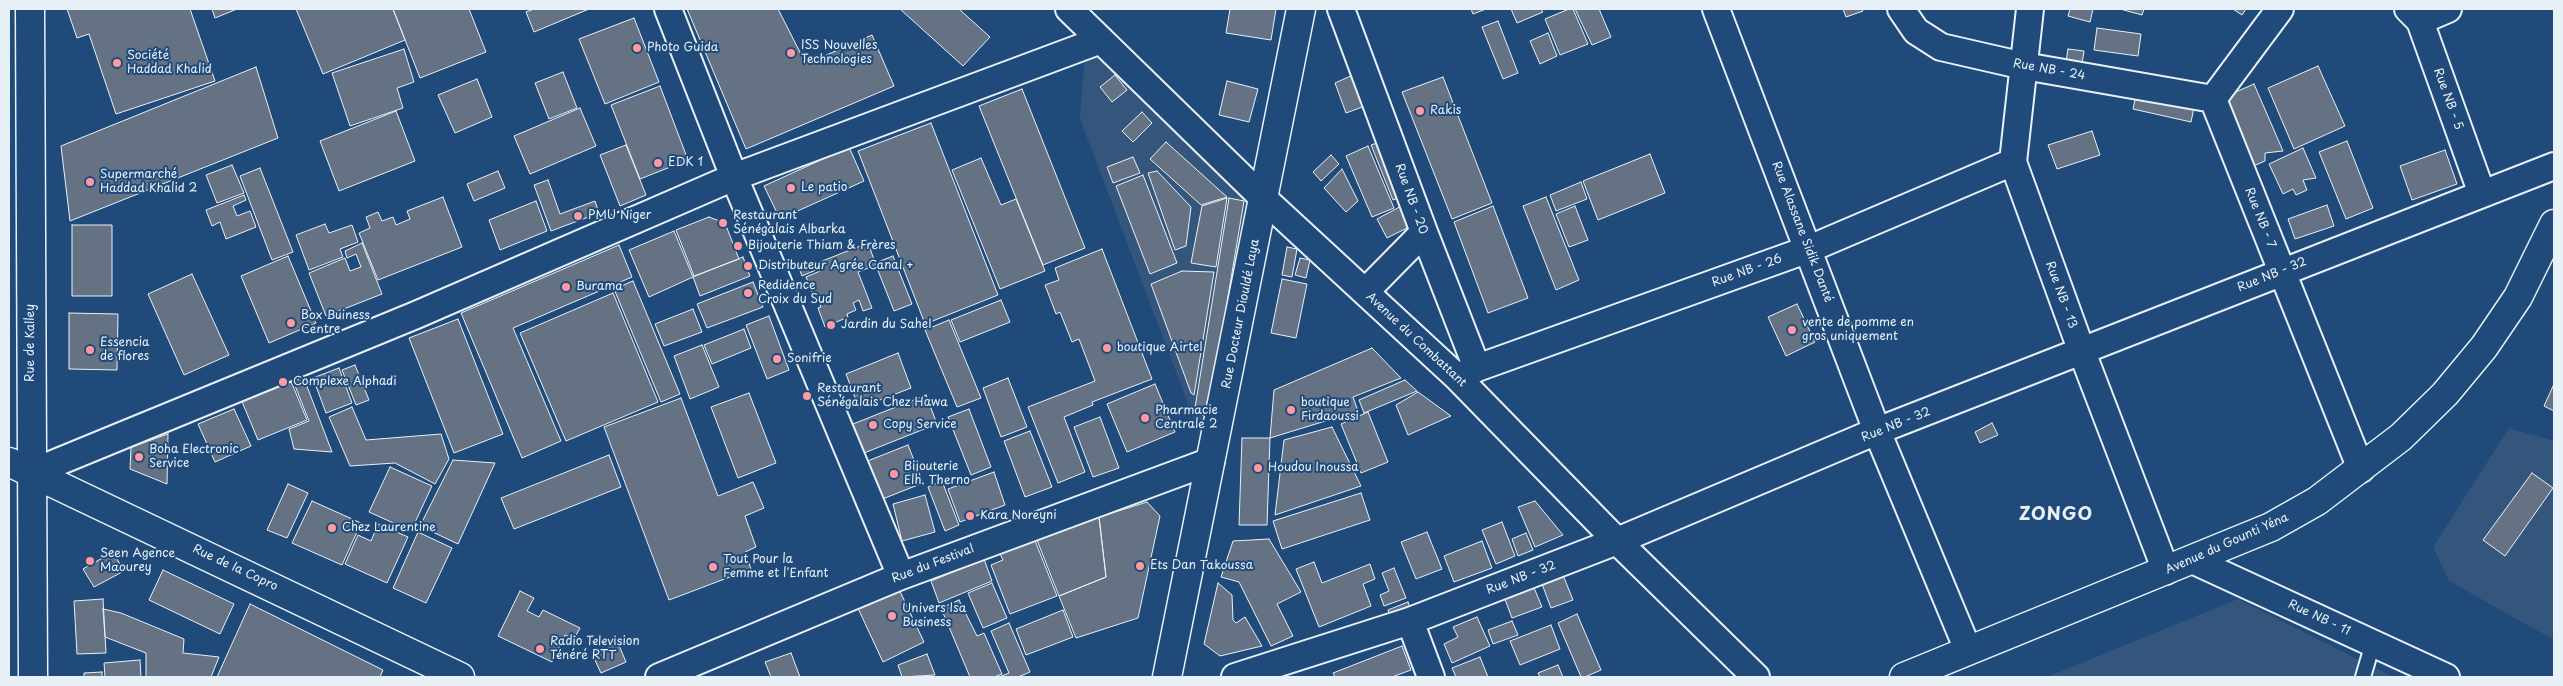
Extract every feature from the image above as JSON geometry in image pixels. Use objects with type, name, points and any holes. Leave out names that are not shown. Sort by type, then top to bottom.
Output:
[{"type":"street","name":"Rue de Kalley","points":[[30,9],[20,467],[33,677]]},
{"type":"street","points":[[668,9],[734,177],[901,576]]},
{"type":"street","name":"Avenue du Combattant","points":[[1069,9],[1264,198],[1365,292],[1467,373],[1617,541],[1756,677]]},
{"type":"street","name":"Rue Docteur Diouldé Laya","points":[[1167,677],[1212,461],[1301,9]]},
{"type":"street","name":"Rue NB - 20","points":[[1341,9],[1424,232],[1467,373]]},
{"type":"street","name":"Rue NB - 24","points":[[1901,9],[1916,31],[1941,47],[2024,66],[2213,99]]},
{"type":"street","name":"Rue NB - 13","points":[[2030,9],[2013,162],[2082,352],[2166,571]]},
{"type":"street","points":[[2213,99],[2280,9]]},
{"type":"street","points":[[2414,15],[2448,9]]},
{"type":"street","name":"Rue Alassane Sidik Danté","points":[[1719,10],[1877,432],[1968,650]]},
{"type":"street","name":"Rue NB - 5","points":[[2414,15],[2482,194]]},
{"type":"street","points":[[20,467],[416,315],[734,177],[1041,60],[1101,40]]},
{"type":"street","name":"Rue NB - 7","points":[[2213,99],[2361,469]]},
{"type":"street","name":"Rue NB - 26","points":[[1467,373],[1809,249],[2013,162]]},
{"type":"street","name":"Rue NB - 32","points":[[1235,677],[1410,620],[1617,541],[1877,432],[2082,352],[2281,271],[2554,166]]},
{"type":"street","name":"Avenue du Gounti Yéna","points":[[1904,677],[2271,527],[2317,501],[2401,437],[2445,394],[2484,347],[2518,297],[2554,224]]},
{"type":"street","points":[[1365,292],[1424,232]]},
{"type":"street","name":"Rue du Festival","points":[[659,677],[901,576],[1212,461]]},
{"type":"street","name":"Rue de la Copro","points":[[20,467],[460,677]]},
{"type":"street","name":"Rue NB - 11","points":[[2192,560],[2446,677]]},
{"type":"street","points":[[1410,620],[1431,677]]},
{"type":"lane","points":[[2363,677],[2373,643]]},
{"type":"shaded area","points":[[1100,53],[1250,203],[1210,420],[1195,422],[1080,119],[1084,64]]},
{"type":"shaded area","points":[[2509,428],[2554,441],[2554,640],[2449,581],[2433,547]]},
{"type":"shaded area","points":[[2238,599],[2393,677],[2047,677]]},
{"type":"building","points":[[67,9],[190,9],[215,81],[116,114],[89,34],[77,38]]},
{"type":"building","points":[[212,9],[237,9],[215,18]]},
{"type":"building","points":[[296,9],[393,9],[405,40],[323,74]]},
{"type":"building","points":[[393,9],[469,9],[486,52],[420,78]]},
{"type":"building","points":[[534,9],[589,9],[534,32],[526,12]]},
{"type":"building","points":[[687,9],[778,9],[806,64],[872,35],[894,86],[746,149]]},
{"type":"building","points":[[900,9],[959,9],[990,37],[963,66]]},
{"type":"building","points":[[1230,9],[1276,9],[1271,40],[1226,33]]},
{"type":"building","points":[[1471,9],[1486,9],[1473,14]]},
{"type":"building","points":[[1511,9],[1541,9],[1543,12],[1517,23]]},
{"type":"building","points":[[1573,9],[1588,44],[1560,55],[1545,19]]},
{"type":"building","points":[[1575,9],[1599,9],[1611,37],[1592,45]]},
{"type":"building","points":[[1843,9],[1862,9],[1863,11],[1846,17]]},
{"type":"building","points":[[2070,9],[2093,9],[2090,22],[2068,16]]},
{"type":"building","points":[[2120,9],[2144,9],[2142,15]]},
{"type":"building","points":[[2233,9],[2246,9],[2242,15]]},
{"type":"building","points":[[634,18],[659,82],[605,104],[579,39]]},
{"type":"building","points":[[1498,21],[1518,73],[1503,79],[1482,27]]},
{"type":"building","points":[[2097,28],[2141,34],[2138,56],[2094,50]]},
{"type":"building","points":[[1548,33],[1557,56],[1540,64],[1530,41]]},
{"type":"building","points":[[404,49],[414,82],[397,88],[403,108],[350,126],[332,73]]},
{"type":"building","points":[[2068,49],[2084,51],[2082,64],[2066,62]]},
{"type":"building","points":[[2318,66],[2345,126],[2294,149],[2268,88]]},
{"type":"building","points":[[256,67],[278,138],[70,221],[61,146]]},
{"type":"building","points":[[563,72],[577,108],[549,119],[535,83]]},
{"type":"building","points":[[1115,75],[1127,90],[1112,102],[1100,87]]},
{"type":"building","points":[[1353,75],[1365,106],[1346,113],[1335,83]]},
{"type":"building","points":[[1443,77],[1492,203],[1452,219],[1402,92]]},
{"type":"building","points":[[477,79],[492,117],[455,133],[438,95]]},
{"type":"building","points":[[1227,81],[1258,89],[1249,122],[1219,115]]},
{"type":"building","points":[[2254,84],[2283,151],[2265,153],[2265,161],[2251,167],[2222,98]]},
{"type":"building","points":[[660,86],[688,160],[640,179],[611,105]]},
{"type":"building","points":[[1022,89],[1085,248],[1043,265],[979,106]]},
{"type":"building","points":[[2137,90],[2195,103],[2191,122],[2133,109]]},
{"type":"building","points":[[580,108],[596,146],[530,174],[514,136]]},
{"type":"building","points":[[396,111],[415,161],[339,191],[320,141]]},
{"type":"building","points":[[1142,112],[1152,123],[1133,142],[1122,131]]},
{"type":"building","points":[[931,123],[998,295],[925,324],[858,151]]},
{"type":"building","points":[[2092,131],[2100,155],[2057,169],[2048,145]]},
{"type":"building","points":[[1383,141],[1404,196],[1393,200],[1371,145]]},
{"type":"building","points":[[2347,141],[2373,208],[2346,219],[2319,152]]},
{"type":"building","points":[[1166,142],[1227,197],[1201,205],[1150,159]]},
{"type":"building","points":[[626,145],[646,195],[620,206],[600,155]]},
{"type":"building","points":[[1368,146],[1394,208],[1372,217],[1346,156]]},
{"type":"building","points":[[849,147],[864,181],[780,219],[764,186]]},
{"type":"building","points":[[2303,148],[2316,178],[2303,180],[2307,190],[2296,195],[2293,189],[2283,194],[2269,164]]},
{"type":"building","points":[[2445,150],[2457,184],[2412,200],[2400,166]]},
{"type":"building","points":[[1650,154],[1665,193],[1598,220],[1583,181]]},
{"type":"building","points":[[1331,155],[1339,164],[1321,181],[1313,172]]},
{"type":"building","points":[[1133,157],[1140,173],[1113,183],[1107,167]]},
{"type":"building","points":[[981,158],[1001,205],[1016,199],[1045,271],[1000,289],[952,170]]},
{"type":"building","points":[[232,165],[244,193],[217,203],[206,175]]},
{"type":"building","points":[[260,168],[293,252],[272,260],[240,176]]},
{"type":"building","points":[[1342,169],[1358,201],[1346,212],[1324,188]]},
{"type":"building","points":[[498,171],[505,188],[474,201],[467,184]]},
{"type":"building","points":[[1157,171],[1191,207],[1186,246],[1175,250],[1148,173]]},
{"type":"building","points":[[1143,175],[1177,263],[1150,274],[1116,186]]},
{"type":"building","points":[[548,180],[560,214],[595,201],[599,213],[551,231],[534,185]]},
{"type":"building","points":[[1581,182],[1587,199],[1556,211],[1550,195]]},
{"type":"building","points":[[244,195],[246,200],[233,206],[237,216],[250,211],[256,227],[226,239],[220,222],[212,226],[206,210]]},
{"type":"building","points":[[443,197],[462,247],[378,280],[359,233],[370,228],[366,217],[378,212],[382,221],[393,217],[396,225],[410,219],[407,211]]},
{"type":"building","points":[[1546,197],[1579,280],[1556,290],[1523,206]]},
{"type":"building","points":[[1227,198],[1216,267],[1191,263],[1202,206]]},
{"type":"building","points":[[1229,198],[1244,201],[1208,416],[1194,414]]},
{"type":"building","points":[[536,201],[547,231],[500,250],[489,220]]},
{"type":"building","points":[[1405,204],[1415,224],[1387,238],[1377,219]]},
{"type":"building","points":[[2327,205],[2334,226],[2295,239],[2288,219]]},
{"type":"building","points":[[1493,206],[1528,298],[1488,313],[1454,222]]},
{"type":"building","points":[[1575,206],[1588,240],[1569,247],[1556,214]]},
{"type":"building","points":[[709,217],[725,223],[739,259],[694,276],[676,230]]},
{"type":"building","points":[[325,224],[329,233],[352,225],[358,242],[340,249],[343,257],[309,270],[296,235]]},
{"type":"building","points":[[72,225],[112,225],[112,296],[72,296]]},
{"type":"building","points":[[674,231],[693,277],[649,297],[629,250]]},
{"type":"building","points":[[362,243],[382,294],[326,316],[309,273],[345,258],[350,271],[361,267],[356,254],[347,258],[345,251]]},
{"type":"building","points":[[868,243],[876,265],[858,272],[872,308],[863,311],[859,300],[853,303],[856,310],[847,314],[848,317],[825,327],[818,308],[821,307],[817,296],[814,298],[806,277],[820,271],[817,263]]},
{"type":"building","points":[[619,245],[632,277],[513,328],[561,441],[522,458],[461,313]]},
{"type":"building","points":[[1287,247],[1297,249],[1292,277],[1282,275]]},
{"type":"building","points":[[1102,249],[1152,379],[1092,402],[1093,405],[1064,417],[1085,472],[1058,483],[1028,407],[1095,381],[1079,339],[1072,342],[1060,312],[1056,314],[1045,285],[1059,280],[1055,268]]},
{"type":"building","points":[[288,256],[316,323],[269,343],[241,276]]},
{"type":"building","points":[[893,256],[912,304],[894,311],[875,263]]},
{"type":"building","points":[[743,257],[750,276],[700,296],[693,277]]},
{"type":"building","points":[[1300,258],[1310,260],[1306,278],[1295,275]]},
{"type":"building","points":[[813,262],[816,270],[802,276],[799,268]]},
{"type":"building","points":[[1182,271],[1214,272],[1194,395],[1191,393],[1151,284]]},
{"type":"building","points":[[192,274],[229,355],[184,375],[148,294]]},
{"type":"building","points":[[1282,279],[1307,284],[1296,338],[1271,333]]},
{"type":"building","points":[[633,281],[680,394],[661,402],[614,289]]},
{"type":"building","points":[[753,282],[763,307],[707,328],[697,304]]},
{"type":"building","points":[[613,293],[658,402],[566,441],[520,333]]},
{"type":"building","points":[[1001,300],[1010,322],[960,342],[951,320]]},
{"type":"building","name":"vente de pomme en gros uniquement","points":[[1797,304],[1815,342],[1786,356],[1768,317]]},
{"type":"building","points":[[693,309],[702,332],[664,346],[655,324]]},
{"type":"building","points":[[69,313],[118,314],[117,370],[69,369]]},
{"type":"building","points":[[769,316],[789,370],[767,379],[746,325]]},
{"type":"building","points":[[458,319],[503,434],[454,453],[409,338]]},
{"type":"building","points":[[949,320],[981,398],[957,407],[925,330]]},
{"type":"building","points":[[744,329],[751,348],[712,364],[704,345]]},
{"type":"building","points":[[702,345],[719,387],[690,399],[674,356]]},
{"type":"building","points":[[1372,348],[1401,378],[1353,397],[1358,411],[1270,438],[1274,390]]},
{"type":"building","points":[[898,353],[911,388],[859,408],[846,374]]},
{"type":"building","points":[[355,365],[369,400],[356,405],[342,370]]},
{"type":"building","points":[[300,368],[332,452],[294,449],[289,429],[309,421],[290,373]]},
{"type":"building","points":[[339,368],[352,403],[326,413],[313,378]]},
{"type":"building","points":[[288,374],[307,420],[258,440],[238,392]]},
{"type":"building","points":[[1008,378],[1027,427],[1001,437],[983,388]]},
{"type":"building","points":[[1405,380],[1417,391],[1364,413],[1359,400]]},
{"type":"building","points":[[1155,384],[1175,432],[1127,452],[1107,404]]},
{"type":"building","points":[[2554,384],[2554,411],[2544,406]]},
{"type":"building","points":[[1418,392],[1451,416],[1408,435],[1396,405]]},
{"type":"building","points":[[749,393],[776,463],[738,478],[711,407]]},
{"type":"building","points":[[926,395],[937,424],[864,453],[853,424]]},
{"type":"building","points":[[681,398],[718,496],[753,482],[764,508],[745,516],[756,547],[745,552],[751,569],[669,600],[604,427]]},
{"type":"building","points":[[352,407],[366,440],[441,434],[449,459],[435,484],[395,463],[350,466],[329,417]]},
{"type":"building","points":[[234,409],[251,446],[215,462],[198,424]]},
{"type":"building","points":[[969,409],[991,467],[971,475],[948,417]]},
{"type":"building","points":[[1368,412],[1388,462],[1361,473],[1341,424]]},
{"type":"building","points":[[1100,417],[1119,468],[1093,477],[1074,427]]},
{"type":"building","points":[[1992,423],[1998,435],[1980,443],[1975,432]]},
{"type":"building","points":[[1332,427],[1361,486],[1275,515],[1284,440]]},
{"type":"building","points":[[1030,431],[1052,487],[1025,497],[1004,441]]},
{"type":"building","points":[[168,434],[167,484],[130,469],[131,447]]},
{"type":"building","points":[[1242,438],[1270,438],[1267,525],[1239,525]]},
{"type":"building","points":[[908,445],[923,483],[880,500],[865,462]]},
{"type":"building","points":[[609,455],[621,487],[514,529],[501,498]]},
{"type":"building","points":[[453,460],[495,463],[458,544],[420,526]]},
{"type":"building","points":[[390,467],[432,486],[411,531],[369,512]]},
{"type":"building","points":[[994,472],[1005,505],[960,522],[948,489]]},
{"type":"building","points":[[2532,473],[2553,488],[2505,556],[2483,540]]},
{"type":"building","points":[[942,481],[959,525],[945,531],[928,487]]},
{"type":"building","points":[[288,484],[308,493],[287,538],[267,530]]},
{"type":"building","points":[[1361,493],[1370,520],[1282,549],[1273,521]]},
{"type":"building","points":[[925,495],[935,532],[902,541],[893,504]]},
{"type":"building","points":[[312,501],[361,523],[342,565],[292,543]]},
{"type":"building","points":[[1535,501],[1563,535],[1535,547],[1518,507]]},
{"type":"building","points":[[1147,502],[1160,516],[1138,618],[1076,638],[1059,596],[1106,577],[1099,517]]},
{"type":"building","points":[[1093,511],[1099,517],[1106,577],[1059,596],[1035,535]]},
{"type":"building","points":[[1502,522],[1515,556],[1496,564],[1482,530]]},
{"type":"building","points":[[378,524],[408,537],[387,583],[345,564],[358,535],[371,541]]},
{"type":"building","points":[[418,532],[452,548],[426,603],[393,588]]},
{"type":"building","points":[[1427,532],[1442,569],[1416,579],[1401,542]]},
{"type":"building","points":[[1526,533],[1533,550],[1518,556],[1512,539]]},
{"type":"building","points":[[1034,538],[1057,596],[1010,614],[991,565],[1003,560],[999,552]]},
{"type":"building","points":[[1269,539],[1301,592],[1277,604],[1293,636],[1271,646],[1239,582],[1221,577],[1233,541]]},
{"type":"building","points":[[1482,541],[1492,568],[1454,582],[1444,556]]},
{"type":"building","points":[[113,552],[124,571],[94,587],[83,569]]},
{"type":"building","points":[[984,559],[992,581],[939,603],[931,581]]},
{"type":"building","points":[[1314,562],[1322,583],[1370,564],[1375,579],[1363,584],[1371,606],[1319,627],[1296,569]]},
{"type":"building","points":[[1394,568],[1406,598],[1384,606],[1380,595],[1389,591],[1382,573]]},
{"type":"building","points":[[163,570],[234,604],[220,634],[149,600]]},
{"type":"building","points":[[1563,575],[1573,600],[1551,608],[1542,584]]},
{"type":"building","points":[[992,583],[1007,618],[983,628],[968,593]]},
{"type":"building","points":[[1218,583],[1232,595],[1233,620],[1236,623],[1245,617],[1262,646],[1220,656],[1204,644]]},
{"type":"building","points":[[1532,583],[1542,607],[1512,618],[1503,594]]},
{"type":"building","points":[[897,585],[924,642],[883,662],[856,604]]},
{"type":"building","points":[[520,591],[534,598],[527,611],[539,617],[543,610],[580,628],[574,639],[565,635],[552,662],[498,636]]},
{"type":"building","points":[[103,599],[106,653],[77,654],[74,601]]},
{"type":"building","points":[[959,600],[977,636],[984,633],[1002,674],[994,677],[970,677],[941,608]]},
{"type":"building","points":[[1408,602],[1414,617],[1393,625],[1388,610]]},
{"type":"building","points":[[250,604],[383,670],[380,677],[217,677]]},
{"type":"building","points":[[103,609],[121,613],[184,639],[183,653],[219,657],[211,677],[146,677],[146,653],[105,637]]},
{"type":"building","points":[[1063,610],[1073,637],[1026,655],[1016,629]]},
{"type":"building","points":[[1577,614],[1601,670],[1585,677],[1581,677],[1558,623]]},
{"type":"building","points":[[1477,617],[1490,646],[1452,663],[1444,644],[1458,637],[1453,627]]},
{"type":"building","points":[[1512,621],[1518,635],[1493,644],[1488,630]]},
{"type":"building","points":[[1009,623],[1030,672],[1018,677],[999,677],[1009,673],[991,631]]},
{"type":"building","points":[[1551,625],[1560,649],[1520,665],[1510,641]]},
{"type":"building","points":[[618,643],[626,662],[601,673],[592,654]]},
{"type":"building","points":[[1402,646],[1411,670],[1392,677],[1335,677],[1333,673]]},
{"type":"building","points":[[791,653],[800,677],[771,677],[765,662]]},
{"type":"building","points":[[927,654],[935,675],[902,677],[898,665]]},
{"type":"building","points":[[1480,657],[1488,677],[1456,677],[1452,668]]},
{"type":"building","points":[[140,660],[141,677],[105,677],[104,663]]},
{"type":"building","points":[[1558,665],[1563,677],[1540,677],[1538,673]]},
{"type":"building","points":[[102,672],[102,677],[84,677],[84,673]]},
{"type":"place","name":"Photo Guida","points":[[637,48]]},
{"type":"place","name":"ISS Nouvelles Technologies","points":[[791,53]]},
{"type":"place","name":"Société Haddad Khalid","points":[[117,63]]},
{"type":"place","name":"Rakis","points":[[1420,111]]},
{"type":"place","name":"EDK 1","points":[[658,163]]},
{"type":"place","name":"Supermarché Haddad Khalid 2","points":[[90,182]]},
{"type":"place","name":"Le patio","points":[[791,188]]},
{"type":"place","name":"PMU Niger","points":[[578,216]]},
{"type":"place","name":"Restaurant Sénégalais Albarka","points":[[723,223]]},
{"type":"place","name":"Bijouterie Thiam & Frères","points":[[738,246]]},
{"type":"place","name":"Distributeur Agrée Canal +","points":[[748,266]]},
{"type":"place","name":"Burama","points":[[566,287]]},
{"type":"place","name":"Redidence Croix du Sud","points":[[748,293]]},
{"type":"place","name":"Box Buiness Centre","points":[[291,323]]},
{"type":"place","name":"Jardin du Sahel","points":[[831,325]]},
{"type":"place","name":"vente de pomme en gros uniquement","points":[[1792,330]]},
{"type":"place","name":"boutique Airtel","points":[[1107,348]]},
{"type":"place","name":"Essencia de flores","points":[[90,350]]},
{"type":"place","name":"Sonifrie","points":[[777,359]]},
{"type":"place","name":"Complexe Alphadi","points":[[283,382]]},
{"type":"place","name":"Restaurant Sénégalais Chez Hawa","points":[[807,396]]},
{"type":"place","name":"boutique Firdaoussi","points":[[1291,410]]},
{"type":"place","name":"Pharmacie Centrale 2","points":[[1145,418]]},
{"type":"place","name":"Copy Service","points":[[873,425]]},
{"type":"place","name":"Boha Electronic Service","points":[[139,457]]},
{"type":"place","name":"Houdou Inoussa","points":[[1258,468]]},
{"type":"place","name":"Bijouterie Elh. Therno","points":[[894,474]]},
{"type":"place","name":"Kara Noreyni","points":[[970,516]]},
{"type":"place","name":"Chez Laurentine","points":[[332,528]]},
{"type":"place","name":"Seen Agence Maourey","points":[[90,561]]},
{"type":"place","name":"Ets Dan Takoussa","points":[[1140,566]]},
{"type":"place","name":"Tout Pour la Femme et l'Enfant","points":[[713,567]]},
{"type":"place","name":"Univers Isa Business","points":[[892,616]]},
{"type":"place","name":"Radio Television Ténéré RTT","points":[[540,649]]},
{"type":"district","name":"ZONGO","points":[[2056,515]]}]
